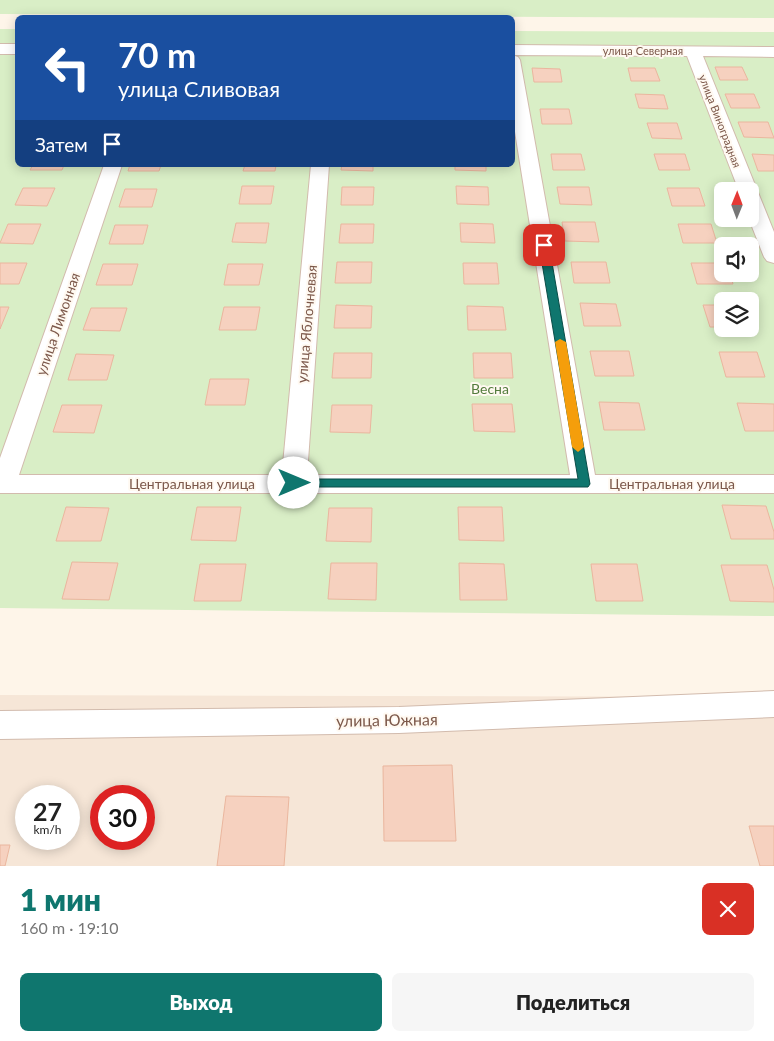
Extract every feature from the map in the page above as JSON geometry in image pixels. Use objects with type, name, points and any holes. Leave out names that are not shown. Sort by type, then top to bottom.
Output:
[{"type":"street","points":[[0,49],[15,49]]},
{"type":"street","name":"улица Северная","points":[[515,50],[774,52]]},
{"type":"street","name":"улица Виноградная","points":[[693,51],[744,182]]},
{"type":"street","points":[[515,78],[584,484]]},
{"type":"street","name":"улица Лимонная","points":[[2,484],[112,167]]},
{"type":"street","name":"улица Яблочневая","points":[[294,483],[320,167]]},
{"type":"street","points":[[759,219],[774,258]]},
{"type":"street","name":"Центральная улица","points":[[2,484],[774,484]]},
{"type":"street","name":"улица Южная","points":[[0,725],[399,720],[774,704]]},
{"type":"shaded area","points":[[0,695],[774,697],[774,866],[0,866]]},
{"type":"green space","points":[[0,0],[774,0],[774,18],[515,17],[515,15],[0,14]]},
{"type":"green space","name":"Весна","points":[[0,29],[15,29],[15,167],[515,167],[515,31],[774,32],[774,616],[0,608]]},
{"type":"building","points":[[715,67],[742,67],[748,80],[720,80]]},
{"type":"building","points":[[532,68],[560,69],[562,82],[534,82]]},
{"type":"building","points":[[628,68],[655,68],[660,81],[631,81]]},
{"type":"building","points":[[635,94],[664,95],[668,109],[639,108]]},
{"type":"building","points":[[725,94],[754,94],[760,108],[731,108]]},
{"type":"building","points":[[540,109],[569,109],[572,124],[542,124]]},
{"type":"building","points":[[738,122],[768,122],[774,138],[744,137]]},
{"type":"building","points":[[647,123],[677,123],[682,139],[652,138]]},
{"type":"building","points":[[551,154],[581,154],[585,170],[553,170]]},
{"type":"building","points":[[654,154],[685,154],[690,170],[659,170]]},
{"type":"building","points":[[752,154],[774,155],[774,171],[758,171]]},
{"type":"building","points":[[32,167],[63,167],[62,170],[30,170]]},
{"type":"building","points":[[129,167],[160,167],[159,171],[128,171]]},
{"type":"building","points":[[244,167],[276,167],[275,171],[243,171]]},
{"type":"building","points":[[342,167],[373,167],[373,171],[341,170]]},
{"type":"building","points":[[455,167],[486,167],[486,171],[455,170]]},
{"type":"building","points":[[242,186],[274,186],[271,204],[239,204]]},
{"type":"building","points":[[456,186],[488,187],[489,205],[457,204]]},
{"type":"building","points":[[342,187],[374,187],[373,205],[341,205]]},
{"type":"building","points":[[557,187],[589,187],[592,205],[560,204]]},
{"type":"building","points":[[23,188],[55,188],[47,206],[15,205]]},
{"type":"building","points":[[667,188],[699,188],[705,206],[672,206]]},
{"type":"building","points":[[125,189],[157,189],[152,207],[119,207]]},
{"type":"building","points":[[562,222],[595,222],[599,242],[565,241]]},
{"type":"building","points":[[236,223],[269,223],[266,243],[232,242]]},
{"type":"building","points":[[460,223],[493,224],[495,243],[461,242]]},
{"type":"building","points":[[8,224],[41,224],[33,244],[0,243]]},
{"type":"building","points":[[341,224],[374,224],[373,243],[339,243]]},
{"type":"building","points":[[678,224],[711,224],[715,237],[714,243],[683,243]]},
{"type":"building","points":[[115,225],[148,225],[143,244],[109,244]]},
{"type":"building","points":[[337,262],[372,262],[371,283],[335,283]]},
{"type":"building","points":[[571,262],[606,262],[610,283],[574,283]]},
{"type":"building","points":[[0,263],[27,263],[19,284],[0,284]]},
{"type":"building","points":[[463,263],[497,263],[499,284],[464,284]]},
{"type":"building","points":[[691,263],[714,263],[714,282],[732,282],[733,284],[697,284]]},
{"type":"building","points":[[103,264],[138,264],[132,285],[96,285]]},
{"type":"building","points":[[228,264],[263,264],[259,285],[224,285]]},
{"type":"building","points":[[580,303],[616,304],[621,326],[584,326]]},
{"type":"building","points":[[336,305],[372,306],[371,328],[334,328]]},
{"type":"building","points":[[703,305],[714,305],[714,327],[710,327]]},
{"type":"building","points":[[467,306],[503,307],[506,330],[468,330]]},
{"type":"building","points":[[0,307],[9,307],[0,329]]},
{"type":"building","points":[[224,307],[260,307],[256,330],[219,330]]},
{"type":"building","points":[[91,308],[127,308],[120,331],[83,330]]},
{"type":"building","points":[[590,351],[629,351],[634,376],[595,376]]},
{"type":"building","points":[[719,352],[757,352],[765,377],[726,377]]},
{"type":"building","points":[[334,353],[372,353],[371,378],[332,378]]},
{"type":"building","points":[[473,353],[511,353],[513,378],[474,378]]},
{"type":"building","points":[[76,354],[114,355],[107,380],[68,380]]},
{"type":"building","points":[[210,379],[249,379],[245,405],[205,405]]},
{"type":"building","points":[[599,402],[639,403],[645,430],[604,430]]},
{"type":"building","points":[[737,403],[774,404],[774,431],[745,431]]},
{"type":"building","points":[[472,404],[512,404],[515,432],[474,431]]},
{"type":"building","points":[[62,405],[102,405],[94,433],[53,432]]},
{"type":"building","points":[[332,405],[372,405],[370,433],[330,432]]},
{"type":"building","points":[[722,505],[766,506],[774,532],[774,539],[731,539]]},
{"type":"building","points":[[66,507],[109,508],[101,541],[56,541]]},
{"type":"building","points":[[197,507],[241,507],[236,541],[191,540]]},
{"type":"building","points":[[458,507],[502,507],[504,541],[459,540]]},
{"type":"building","points":[[329,508],[372,508],[371,542],[326,541]]},
{"type":"building","points":[[72,562],[118,563],[109,600],[62,599]]},
{"type":"building","points":[[331,563],[377,563],[376,600],[328,599]]},
{"type":"building","points":[[459,563],[504,564],[507,600],[460,600]]},
{"type":"building","points":[[200,564],[246,564],[241,601],[194,601]]},
{"type":"building","points":[[591,564],[637,564],[643,601],[596,601]]},
{"type":"building","points":[[721,565],[767,565],[774,590],[774,602],[730,601]]},
{"type":"building","points":[[452,765],[456,841],[384,841],[383,766]]},
{"type":"building","points":[[226,796],[289,797],[284,866],[217,866]]},
{"type":"building","points":[[749,826],[774,826],[774,866],[760,866]]},
{"type":"building","points":[[0,845],[10,845],[5,866],[0,866]]},
{"type":"slow traffic","points":[[560,342],[578,447]]},
{"type":"route","points":[[294,483],[584,484],[544,245]]}]
